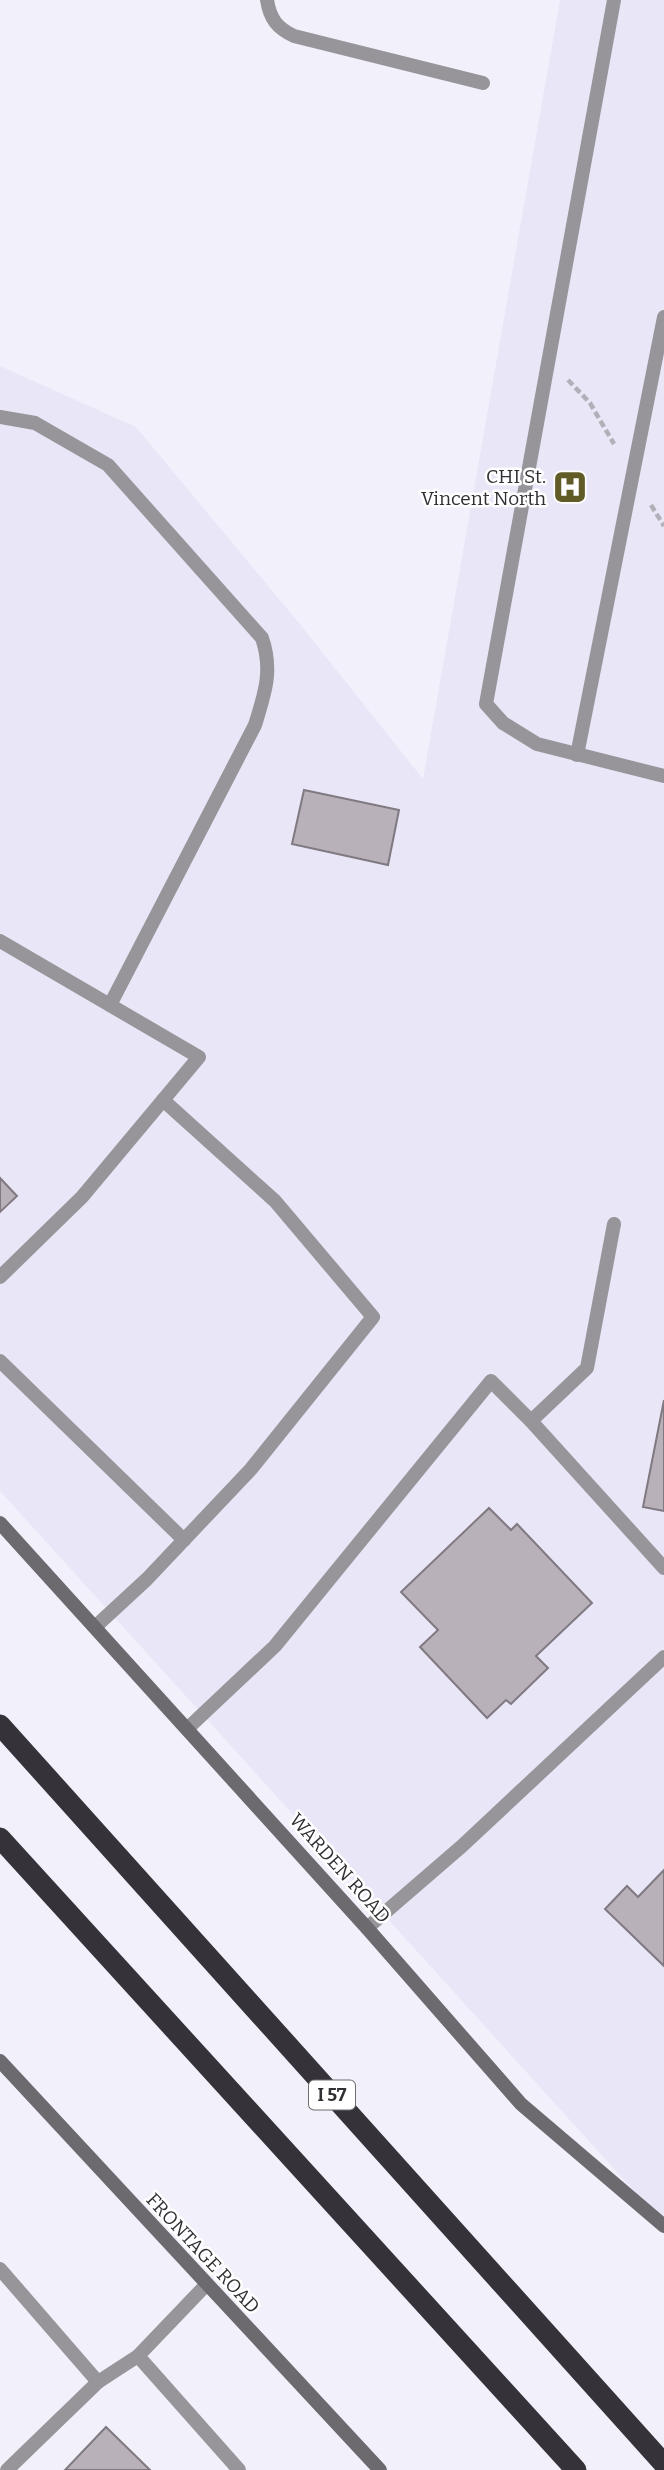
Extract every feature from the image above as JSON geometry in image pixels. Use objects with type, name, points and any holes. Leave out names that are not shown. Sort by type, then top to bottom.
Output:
[{"type":"highway","name":"I 57","points":[[0,1726],[664,2464]]},
{"type":"highway","points":[[0,1838],[576,2470]]},
{"type":"main road","name":"WARDEN ROAD","points":[[0,1523],[188,1728],[521,2104],[664,2226]]},
{"type":"main road","name":"FRONTAGE ROAD","points":[[0,2061],[380,2470]]},
{"type":"street","points":[[267,0],[269,15],[279,29],[294,36],[483,83]]},
{"type":"street","points":[[614,0],[486,704],[503,723],[537,744],[664,776]]},
{"type":"street","points":[[577,755],[664,317]]},
{"type":"street","points":[[0,417],[35,423],[108,465],[262,638],[269,658],[268,683],[255,725],[110,1005]]},
{"type":"street","points":[[0,941],[199,1057],[82,1197],[0,1277]]},
{"type":"street","points":[[95,1627],[184,1540],[251,1469],[373,1317],[275,1201],[163,1100]]},
{"type":"street","points":[[531,1421],[587,1368],[614,1224]]},
{"type":"street","points":[[0,1361],[184,1540]]},
{"type":"street","points":[[188,1728],[275,1646],[491,1381],[531,1421],[664,1568]]},
{"type":"street","points":[[367,1928],[462,1846],[664,1657]]},
{"type":"street","points":[[0,2269],[99,2382]]},
{"type":"street","points":[[7,2470],[99,2382],[138,2356],[206,2285]]},
{"type":"street","points":[[138,2356],[239,2470]]},
{"type":"path","points":[[549,358],[590,403],[664,526]]},
{"type":"shaded area","points":[[560,0],[664,0],[664,2224],[0,1491],[0,366],[136,427],[299,623],[423,779]]},
{"type":"building","points":[[304,790],[399,810],[388,865],[292,844]]},
{"type":"building","points":[[0,1178],[17,1196],[0,1212]]},
{"type":"building","points":[[664,1400],[664,1511],[643,1507]]},
{"type":"building","points":[[489,1508],[511,1530],[517,1524],[592,1603],[536,1656],[548,1668],[511,1704],[506,1700],[487,1718],[420,1647],[438,1630],[401,1592]]},
{"type":"building","points":[[664,1870],[664,1966],[605,1909],[627,1886],[638,1897]]},
{"type":"building","points":[[106,2427],[150,2470],[65,2470]]},
{"type":"place","name":"CHI St. Vincent North","points":[[570,487]]}]
